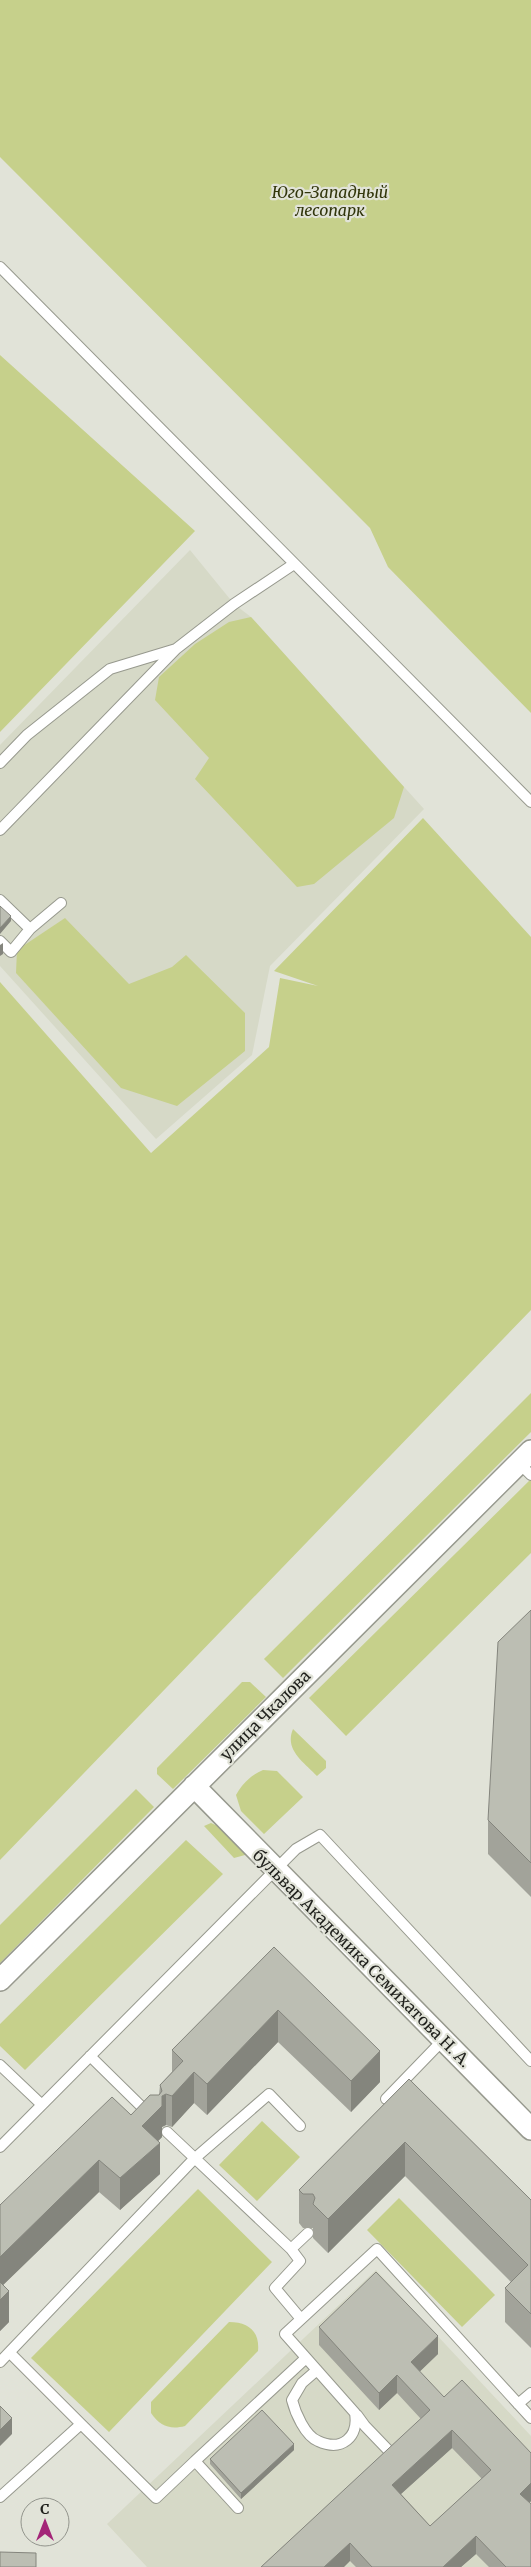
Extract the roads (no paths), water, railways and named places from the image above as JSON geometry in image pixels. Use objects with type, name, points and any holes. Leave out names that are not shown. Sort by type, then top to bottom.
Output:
[{"type":"street","name":"улица Чкалова","points":[[0,1980],[194,1786],[527,1463]]},
{"type":"street","name":"бульвар Академика Семихатова Н. А.","points":[[194,1786],[531,2129]]},
{"type":"lane","points":[[0,266],[531,802]]},
{"type":"lane","points":[[0,830],[176,649],[234,604],[294,564]]},
{"type":"lane","points":[[0,763],[27,735],[110,670],[176,649]]},
{"type":"lane","points":[[0,900],[30,929]]},
{"type":"lane","points":[[0,941],[11,952],[30,929],[61,903]]},
{"type":"lane","points":[[0,2147],[296,1849],[320,1835],[531,2061]]},
{"type":"lane","points":[[386,2099],[444,2039]]},
{"type":"lane","points":[[90,2056],[155,2121]]},
{"type":"lane","points":[[0,2065],[41,2104]]},
{"type":"lane","points":[[0,2362],[194,2159],[269,2094],[300,2126]]},
{"type":"lane","points":[[167,2132],[291,2249],[300,2261],[275,2288],[301,2319]]},
{"type":"lane","points":[[291,2249],[308,2233]]},
{"type":"lane","points":[[389,2451],[285,2334],[377,2249],[531,2418]]},
{"type":"lane","points":[[10,2353],[156,2498],[306,2358]]},
{"type":"lane","points":[[317,2370],[302,2383],[292,2400],[296,2416],[316,2441],[336,2445],[351,2438],[357,2426],[355,2412]]},
{"type":"lane","points":[[518,2404],[531,2393]]},
{"type":"lane","points":[[0,2497],[81,2424]]},
{"type":"lane","points":[[196,2461],[238,2508]]},
{"type":"park label","name":"Юго-Западный лесопарк","points":[[330,201]]}]
